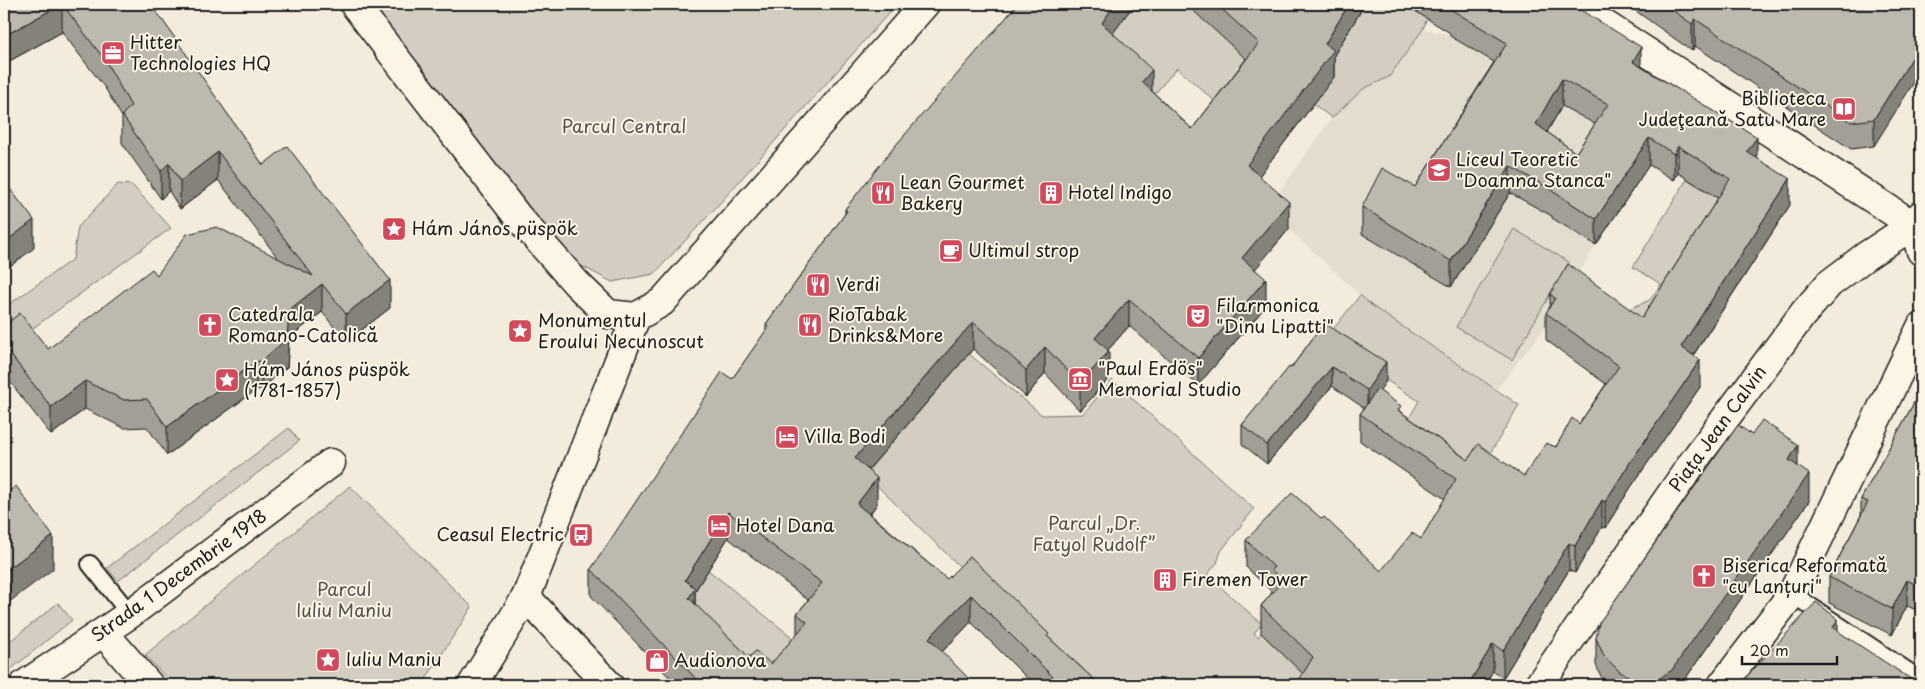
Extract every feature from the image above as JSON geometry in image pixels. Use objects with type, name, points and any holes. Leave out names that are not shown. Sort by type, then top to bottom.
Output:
[{"type":"street","points":[[354,4],[518,216],[577,284],[608,314],[636,317],[662,302],[925,4]]},
{"type":"street","points":[[1573,4],[1919,223],[1921,251]]},
{"type":"street","name":"Piața Jean Calvin","points":[[1539,685],[1698,455],[1803,314],[1829,284],[1866,256],[1919,223]]},
{"type":"street","points":[[472,685],[526,597],[636,317]]},
{"type":"street","points":[[1722,685],[1792,594],[1921,327]]},
{"type":"street","name":"Strada 1 Decembrie 1918","points":[[24,685],[130,614],[331,463]]},
{"type":"street","points":[[526,597],[610,685]]},
{"type":"street","points":[[103,632],[149,685]]},
{"type":"lane","points":[[90,564],[130,614]]},
{"type":"lane","points":[[1792,594],[1921,680]]},
{"type":"shaded area","name":"Liceul Teoretic \"Doamna Stanca\"","points":[[1423,29],[1641,74],[1552,218],[1596,245],[1550,321],[1497,389],[1372,306],[1267,209],[1332,118],[1363,89],[1389,77]]},
{"type":"green space","name":"Parcul Central","points":[[370,4],[897,4],[711,213],[654,274],[612,282],[572,261]]},
{"type":"green space","points":[[1133,4],[1195,4],[1247,59],[1226,111],[1177,68],[1152,97],[1098,46]]},
{"type":"green space","points":[[1365,4],[1405,4],[1427,18],[1423,29],[1389,77],[1363,89],[1332,118],[1313,104],[1325,70]]},
{"type":"green space","points":[[1687,179],[1730,206],[1642,345],[1617,314],[1650,300],[1661,284],[1633,267]]},
{"type":"green space","points":[[118,184],[132,185],[171,228],[4,349],[4,308],[73,259],[78,227]]},
{"type":"green space","points":[[1514,229],[1569,262],[1512,360],[1456,327]]},
{"type":"green space","points":[[1360,295],[1372,306],[1519,405],[1488,457],[1551,496],[1401,432],[1419,401],[1324,341]]},
{"type":"green space","name":"Parcul „Dr. Fatyol Rudolf”","points":[[969,354],[1042,415],[1083,414],[1112,380],[1254,509],[1221,551],[1217,563],[1207,575],[1262,624],[1254,633],[1258,637],[1261,633],[1315,685],[1081,685],[865,474]]},
{"type":"green space","points":[[289,428],[299,441],[118,581],[107,568]]},
{"type":"green space","name":"Parcul Iuliu Maniu","points":[[350,486],[472,607],[422,685],[173,685],[145,655]]},
{"type":"green space","points":[[708,570],[813,654],[822,685],[683,634],[689,580]]},
{"type":"green space","points":[[58,603],[72,620],[4,675],[4,646]]},
{"type":"building","points":[[4,4],[62,4],[4,36]]},
{"type":"building","points":[[62,4],[150,4],[263,165],[287,146],[390,280],[346,314],[322,284],[289,310],[287,339],[261,361],[256,362],[167,427],[147,399],[124,400],[85,381],[51,407],[4,346],[4,326],[20,313],[48,349],[152,269],[157,275],[187,234],[217,227],[313,276],[218,152],[180,181],[169,163],[161,171],[122,115],[131,106],[105,60]]},
{"type":"building","points":[[1018,4],[1115,4],[1102,23],[1152,70],[1142,82],[1192,129],[1259,43],[1216,4],[1282,4],[1285,6],[1286,4],[1349,4],[1325,44],[1334,50],[1247,165],[1289,202],[1242,258],[1266,279],[1198,358],[1129,299],[1095,338],[1109,351],[1080,384],[1045,347],[1026,370],[973,322],[855,458],[877,478],[857,504],[947,579],[970,556],[1049,634],[1047,636],[1100,685],[1061,685],[971,595],[929,638],[970,680],[966,685],[702,685],[591,569],[722,372],[732,379],[769,326],[766,324],[847,211],[845,209],[895,146]],"holes":[[[728,512],[822,583],[797,614],[807,622],[771,664],[756,651],[749,657],[689,598],[695,588],[685,580]]]},
{"type":"building","points":[[1446,4],[1571,4],[1641,47],[1633,62],[1757,137],[1747,152],[1790,179],[1681,347],[1700,360],[1605,502],[1602,500],[1575,546],[1569,543],[1503,651],[1493,644],[1468,685],[1296,685],[1313,657],[1261,606],[1283,580],[1271,570],[1274,567],[1246,540],[1292,493],[1322,519],[1324,517],[1381,571],[1412,533],[1421,539],[1456,479],[1360,414],[1377,389],[1401,406],[1398,410],[1468,460],[1478,444],[1524,476],[1546,443],[1556,447],[1572,418],[1579,424],[1619,366],[1546,313],[1555,298],[1550,294],[1568,264],[1642,318],[1730,179],[1678,146],[1674,154],[1649,138],[1596,219],[1552,190],[1510,166],[1451,261],[1362,207],[1382,168],[1415,187],[1507,43],[1450,9],[1451,7]],"holes":[[[1562,79],[1608,104],[1576,153],[1536,124]]]},
{"type":"building","name":"Biblioteca Judeţeană Satu Mare","points":[[1664,4],[1921,4],[1921,44],[1874,119],[1851,122],[1695,19],[1692,24]]},
{"type":"building","points":[[4,181],[34,220],[4,243]]},
{"type":"building","points":[[1324,323],[1386,362],[1367,390],[1332,367],[1267,445],[1242,425],[1289,367],[1291,368]]},
{"type":"building","points":[[1921,390],[1921,587],[1907,580],[1892,609],[1829,577],[1868,502],[1861,499]]},
{"type":"building","name":"Biserica Reformată \"cu Lanțuri\"","points":[[1762,420],[1798,445],[1789,460],[1809,474],[1672,670],[1657,680],[1640,682],[1620,672],[1604,656],[1596,638],[1599,623],[1738,425],[1752,435]]},
{"type":"building","points":[[16,486],[53,536],[4,572],[4,495]]},
{"type":"building","points":[[1816,602],[1838,619],[1833,628],[1920,685],[1739,685]]},
{"type":"building","points":[[71,679],[76,685],[64,685]]},
{"type":"place","name":"Hitter Technologies HQ","points":[[113,53]]},
{"type":"place","name":"Biblioteca Judeţeană Satu Mare","points":[[1844,109]]},
{"type":"place","name":"Liceul Teoretic \"Doamna Stanca\"","points":[[1439,170]]},
{"type":"place","name":"Lean Gourmet Bakery","points":[[883,193]]},
{"type":"place","name":"Hotel Indigo","points":[[1051,193]]},
{"type":"place","name":"Hám János püspök","points":[[394,229]]},
{"type":"place","name":"Ultimul strop","points":[[951,251]]},
{"type":"place","name":"Verdi","points":[[818,285]]},
{"type":"place","name":"Filarmonica \"Dinu Lipatti\"","points":[[1198,316]]},
{"type":"place","name":"Catedrala Romano-Catolică","points":[[210,325]]},
{"type":"place","name":"RioTabak Drinks&More","points":[[810,325]]},
{"type":"place","name":"Monumentul Eroului Necunoscut","points":[[520,331]]},
{"type":"place","name":"\"Paul Erdös\" Memorial Studio","points":[[1080,379]]},
{"type":"place","name":"Hám János püspök (1781-1857)","points":[[227,380]]},
{"type":"place","name":"Villa Bodi","points":[[787,437]]},
{"type":"place","name":"Hotel Dana","points":[[719,526]]},
{"type":"place","name":"Ceasul Electric","points":[[581,535]]},
{"type":"place","name":"Biserica Reformată \"cu Lanțuri\"","points":[[1704,576]]},
{"type":"place","name":"Firemen Tower","points":[[1165,580]]},
{"type":"place","name":"Iuliu Maniu","points":[[328,660]]},
{"type":"place","name":"Audionova","points":[[657,661]]}]
